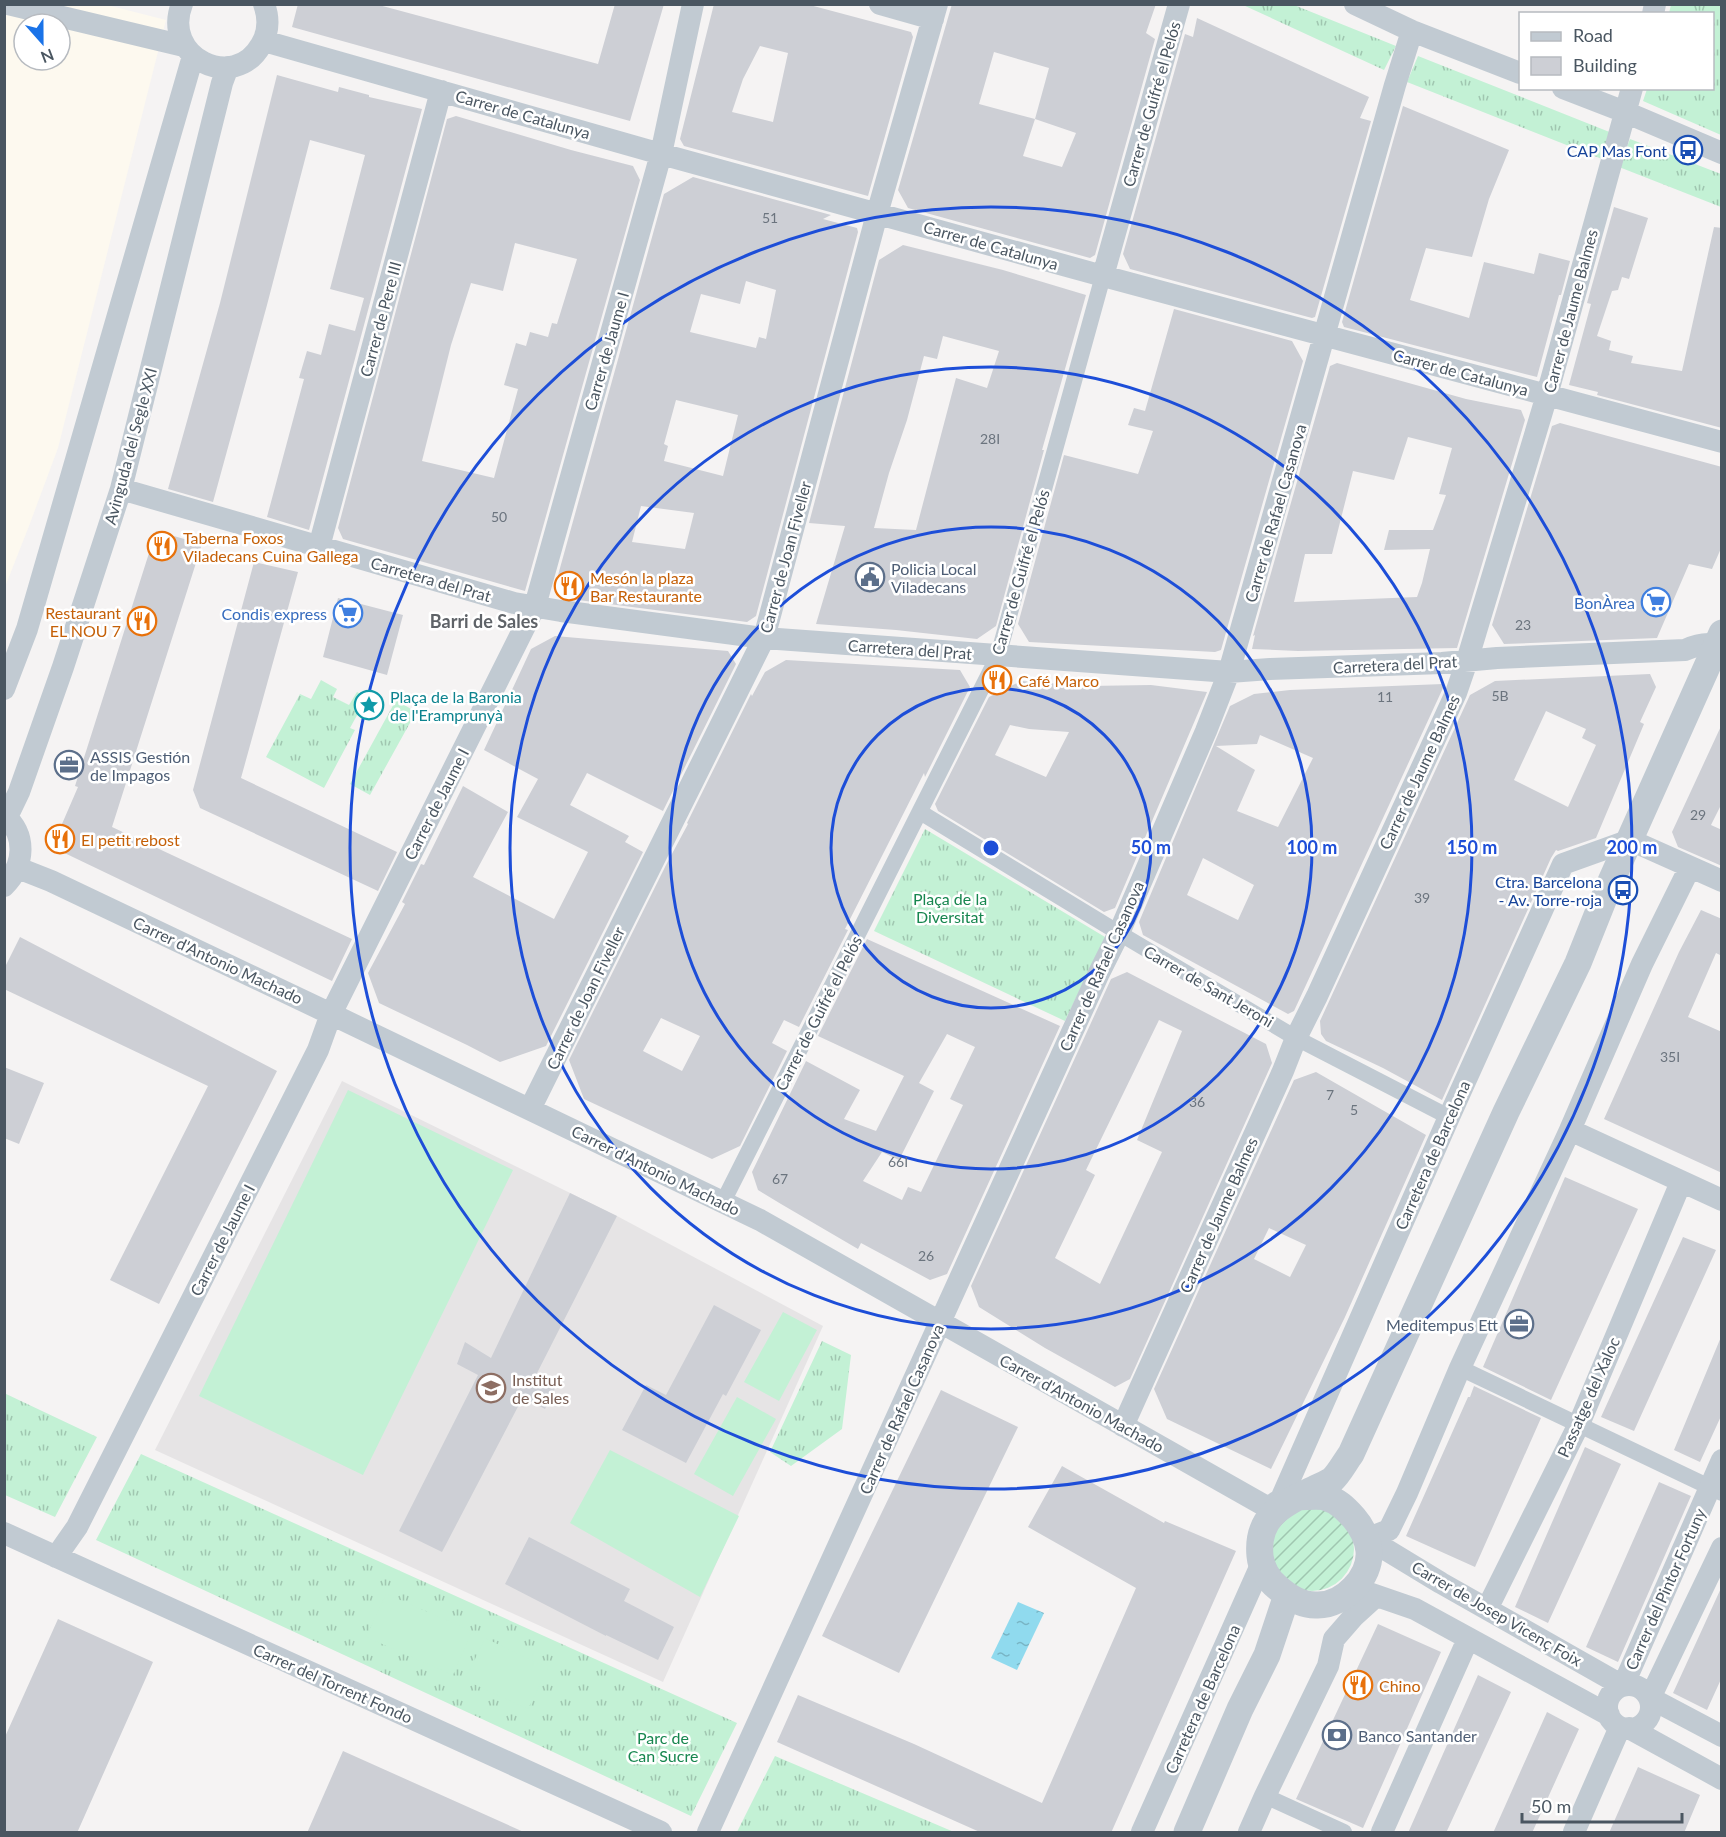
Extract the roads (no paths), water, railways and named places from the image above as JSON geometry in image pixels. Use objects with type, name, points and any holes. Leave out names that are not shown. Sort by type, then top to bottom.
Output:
[{"type":"street","points":[[8,4],[189,51]]},
{"type":"street","points":[[182,4],[178,23],[181,39],[189,51],[199,60],[213,66],[228,67],[253,56],[264,41],[268,26],[264,4]]},
{"type":"street","name":"Carrer de Jaume I","points":[[56,1557],[77,1527],[318,1050],[331,1014],[535,606],[661,154],[693,4]]},
{"type":"street","points":[[880,4],[935,12]]},
{"type":"street","name":"Carrer de Guifré el Pelós","points":[[723,1202],[998,656],[1179,4]]},
{"type":"street","points":[[1355,4],[1412,31],[1519,72]]},
{"type":"street","name":"Carrer de Joan Fiveller","points":[[530,1109],[764,638],[877,214],[935,12]]},
{"type":"street","name":"Carrer de Rafael Casanova","points":[[708,1833],[1094,983],[1119,933],[1206,731],[1229,672],[1412,31]]},
{"type":"street","name":"Carrer de Catalunya","points":[[264,41],[1102,276],[1722,442]]},
{"type":"street","points":[[4,689],[30,617],[189,51]]},
{"type":"street","name":"Avinguda del Segle XXI","points":[[6,816],[19,792],[63,667],[121,489],[222,83],[228,67]]},
{"type":"street","points":[[1568,90],[1722,153]]},
{"type":"street","name":"Carrer de Jaume Balmes","points":[[1123,1426],[1283,1071],[1289,1033],[1317,996],[1456,693],[1547,395],[1631,90]]},
{"type":"street","name":"Carrer de Pere III","points":[[319,547],[441,91]]},
{"type":"street","name":"Carretera del Prat","points":[[121,489],[514,603],[764,638],[1229,672],[1685,650],[1698,644],[1720,642]]},
{"type":"street","points":[[1365,1592],[1317,1606],[1302,1603],[1287,1595],[1273,1585],[1261,1565],[1259,1543],[1263,1527],[1271,1510],[1333,1479],[1351,1454],[1506,1112],[1578,963],[1630,840],[1720,642]]},
{"type":"street","name":"Carrer de Sant Jeroni","points":[[920,812],[1289,1033],[1441,1113]]},
{"type":"street","points":[[6,816],[16,828],[21,841],[21,855],[11,877]]},
{"type":"street","points":[[1630,840],[1722,881]]},
{"type":"street","name":"Carretera de Barcelona","points":[[1271,1510],[1281,1499],[1441,1113],[1563,864],[1630,840]]},
{"type":"street","points":[[1365,1538],[1389,1530],[1407,1493],[1460,1368],[1570,1130],[1642,964],[1690,867]]},
{"type":"street","name":"Carrer d'Antonio Machado","points":[[11,877],[51,881],[760,1220],[1271,1510]]},
{"type":"street","points":[[1570,1130],[1722,1200]]},
{"type":"street","name":"Passatge del Xaloc","points":[[1487,1609],[1579,1424],[1681,1182]]},
{"type":"street","points":[[1460,1368],[1715,1491]]},
{"type":"street","points":[[1249,1833],[1328,1666],[1334,1640],[1354,1616],[1365,1592],[1365,1538],[1351,1486],[1351,1454]]},
{"type":"street","name":"Carrer del Pintor Fortuny","points":[[1623,1686],[1715,1491],[1722,1460]]},
{"type":"street","points":[[1297,1497],[1323,1496],[1343,1505],[1365,1538]]},
{"type":"street","name":"Carrer del Torrent Fondo","points":[[4,1533],[661,1833]]},
{"type":"street","name":"Carrer de Josep Vicenç Foix","points":[[1365,1538],[1623,1686]]},
{"type":"street","name":"Carrer del Pintor Fortuny","points":[[1650,1698],[1722,1548]]},
{"type":"street","name":"Carretera de Barcelona","points":[[1142,1833],[1261,1565]]},
{"type":"street","name":"Carrer de Josep Vicenç Foix","points":[[1365,1592],[1415,1609],[1722,1779]]},
{"type":"street","points":[[1187,1833],[1240,1709],[1267,1655],[1287,1595]]},
{"type":"street","points":[[1382,1833],[1468,1639]]},
{"type":"street","points":[[1650,1698],[1651,1709],[1647,1720],[1637,1727],[1619,1723],[1607,1708],[1610,1696],[1618,1688],[1636,1685],[1650,1698],[1722,1736]]},
{"type":"street","points":[[1574,1833],[1619,1723]]},
{"type":"street","points":[[1265,1796],[1344,1833]]},
{"type":"water","points":[[1018,1602],[1044,1613],[1017,1670],[991,1658]]},
{"type":"place","name":"CAP Mas Font","points":[[1688,150]]},
{"type":"place","name":"Taberna Foxos Viladecans Cuina Gallega","points":[[162,546]]},
{"type":"place","name":"Policia Local Viladecans","points":[[870,577]]},
{"type":"place","name":"Mesón la plaza Bar Restaurante","points":[[569,586]]},
{"type":"place","name":"BonÀrea","points":[[1656,602]]},
{"type":"place","name":"Condis express","points":[[348,613]]},
{"type":"place","name":"Restaurant EL NOU 7","points":[[142,621]]},
{"type":"place","name":"Café Marco","points":[[997,680]]},
{"type":"place","name":"Plaça de la Baronia de l'Eramprunyà","points":[[369,705]]},
{"type":"place","name":"ASSIS Gestión de Impagos","points":[[69,765]]},
{"type":"place","name":"El petit rebost","points":[[60,839]]},
{"type":"place","name":"Ctra. Barcelona - Av. Torre-roja","points":[[1623,890]]},
{"type":"place","name":"Meditempus Ett","points":[[1519,1324]]},
{"type":"place","name":"Institut de Sales","points":[[491,1388]]},
{"type":"place","name":"Chino","points":[[1358,1685]]},
{"type":"place","name":"Banco Santander","points":[[1337,1735]]},
{"type":"district","name":"Barri de Sales","points":[[484,621]]},
{"type":"park label","name":"Plaça de la Diversitat","points":[[950,907]]},
{"type":"park label","name":"Parc de Can Sucre","points":[[663,1746]]}]
